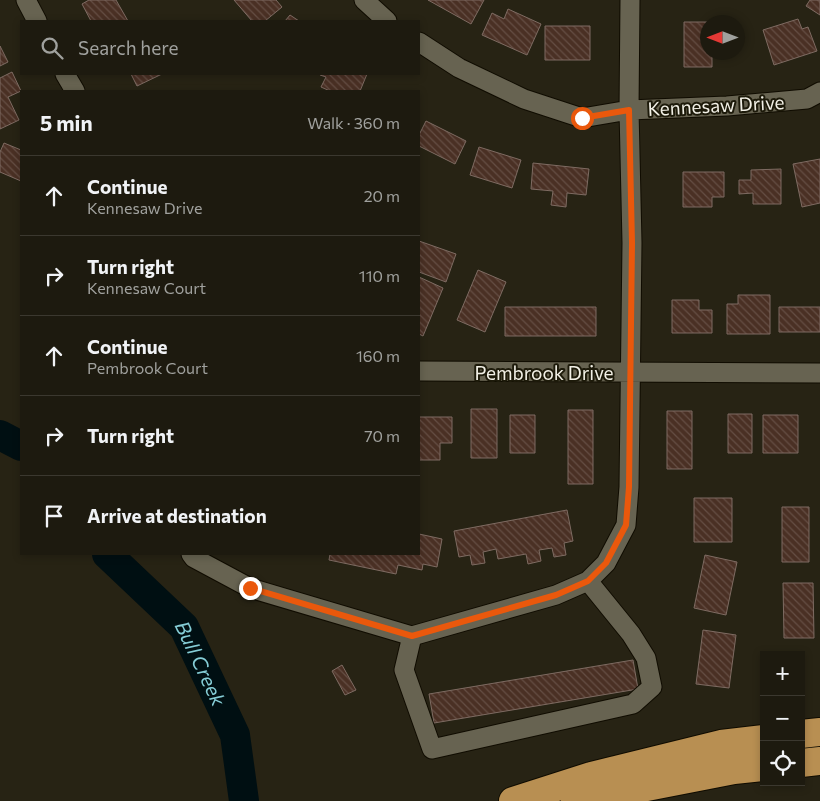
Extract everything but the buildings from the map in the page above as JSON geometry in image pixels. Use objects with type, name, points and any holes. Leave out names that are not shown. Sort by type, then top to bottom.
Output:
[{"type":"highway","points":[[805,734],[820,732]]},
{"type":"highway","points":[[512,801],[600,773],[721,744],[760,739]]},
{"type":"highway","points":[[805,763],[820,761]]},
{"type":"highway","points":[[575,801],[734,770],[760,767]]},
{"type":"street","points":[[26,0],[36,20]]},
{"type":"street","points":[[364,0],[386,20]]},
{"type":"street","points":[[192,555],[194,558],[250,588],[412,636],[556,595],[588,581],[606,563],[626,525],[629,487],[632,243],[629,110],[630,0]]},
{"type":"street","name":"Kennesaw Drive","points":[[420,43],[459,68],[524,99],[582,118],[629,110],[727,106],[807,100],[820,92]]},
{"type":"street","points":[[66,75],[74,90]]},
{"type":"street","name":"Pembrook Drive","points":[[420,371],[820,373]]},
{"type":"street","points":[[412,636],[404,670],[432,749],[633,704],[652,687],[646,658],[631,634],[588,581]]},
{"type":"waterway","name":"Bull Creek","points":[[0,435],[20,445]]},
{"type":"waterway","name":"Bull Creek","points":[[108,555],[184,627],[235,735],[244,801]]},
{"type":"route","points":[[250,588],[412,636],[556,595],[588,581],[606,563],[626,525],[629,487],[632,243],[629,110],[582,118]]}]
